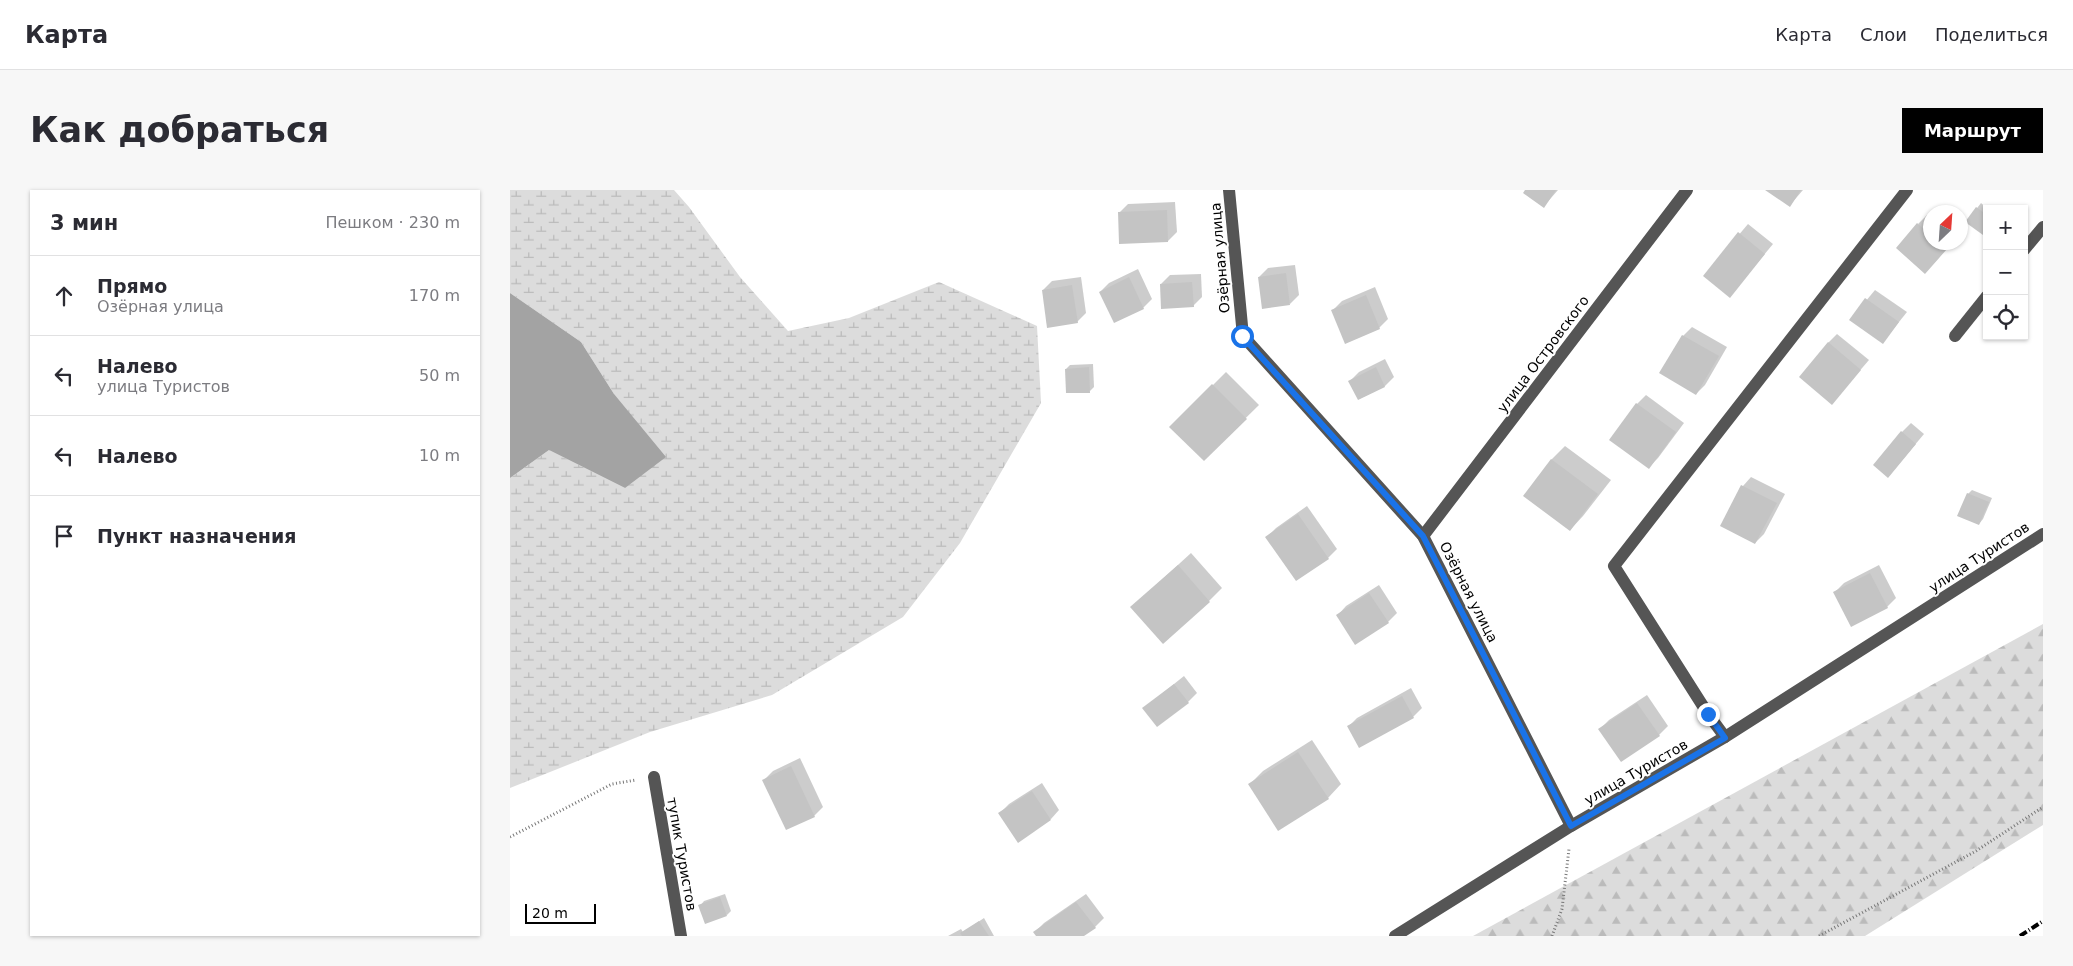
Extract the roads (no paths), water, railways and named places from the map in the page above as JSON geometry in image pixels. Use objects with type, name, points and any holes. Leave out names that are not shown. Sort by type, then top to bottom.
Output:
[{"type":"street","name":"Озёрная улица","points":[[1229,190],[1242,336],[1423,536],[1571,826]]},
{"type":"street","name":"улица Островского","points":[[1423,536],[1687,190]]},
{"type":"street","points":[[1725,738],[1614,566],[1907,190]]},
{"type":"street","points":[[2028,245],[2043,227]]},
{"type":"street","points":[[1954,336],[1983,301]]},
{"type":"street","name":"улица Туристов","points":[[1395,936],[1571,826],[1725,738],[2043,534]]},
{"type":"street","name":"тупик Туристов","points":[[654,776],[681,936]]},
{"type":"railway","points":[[2020,936],[2043,921]]}]
